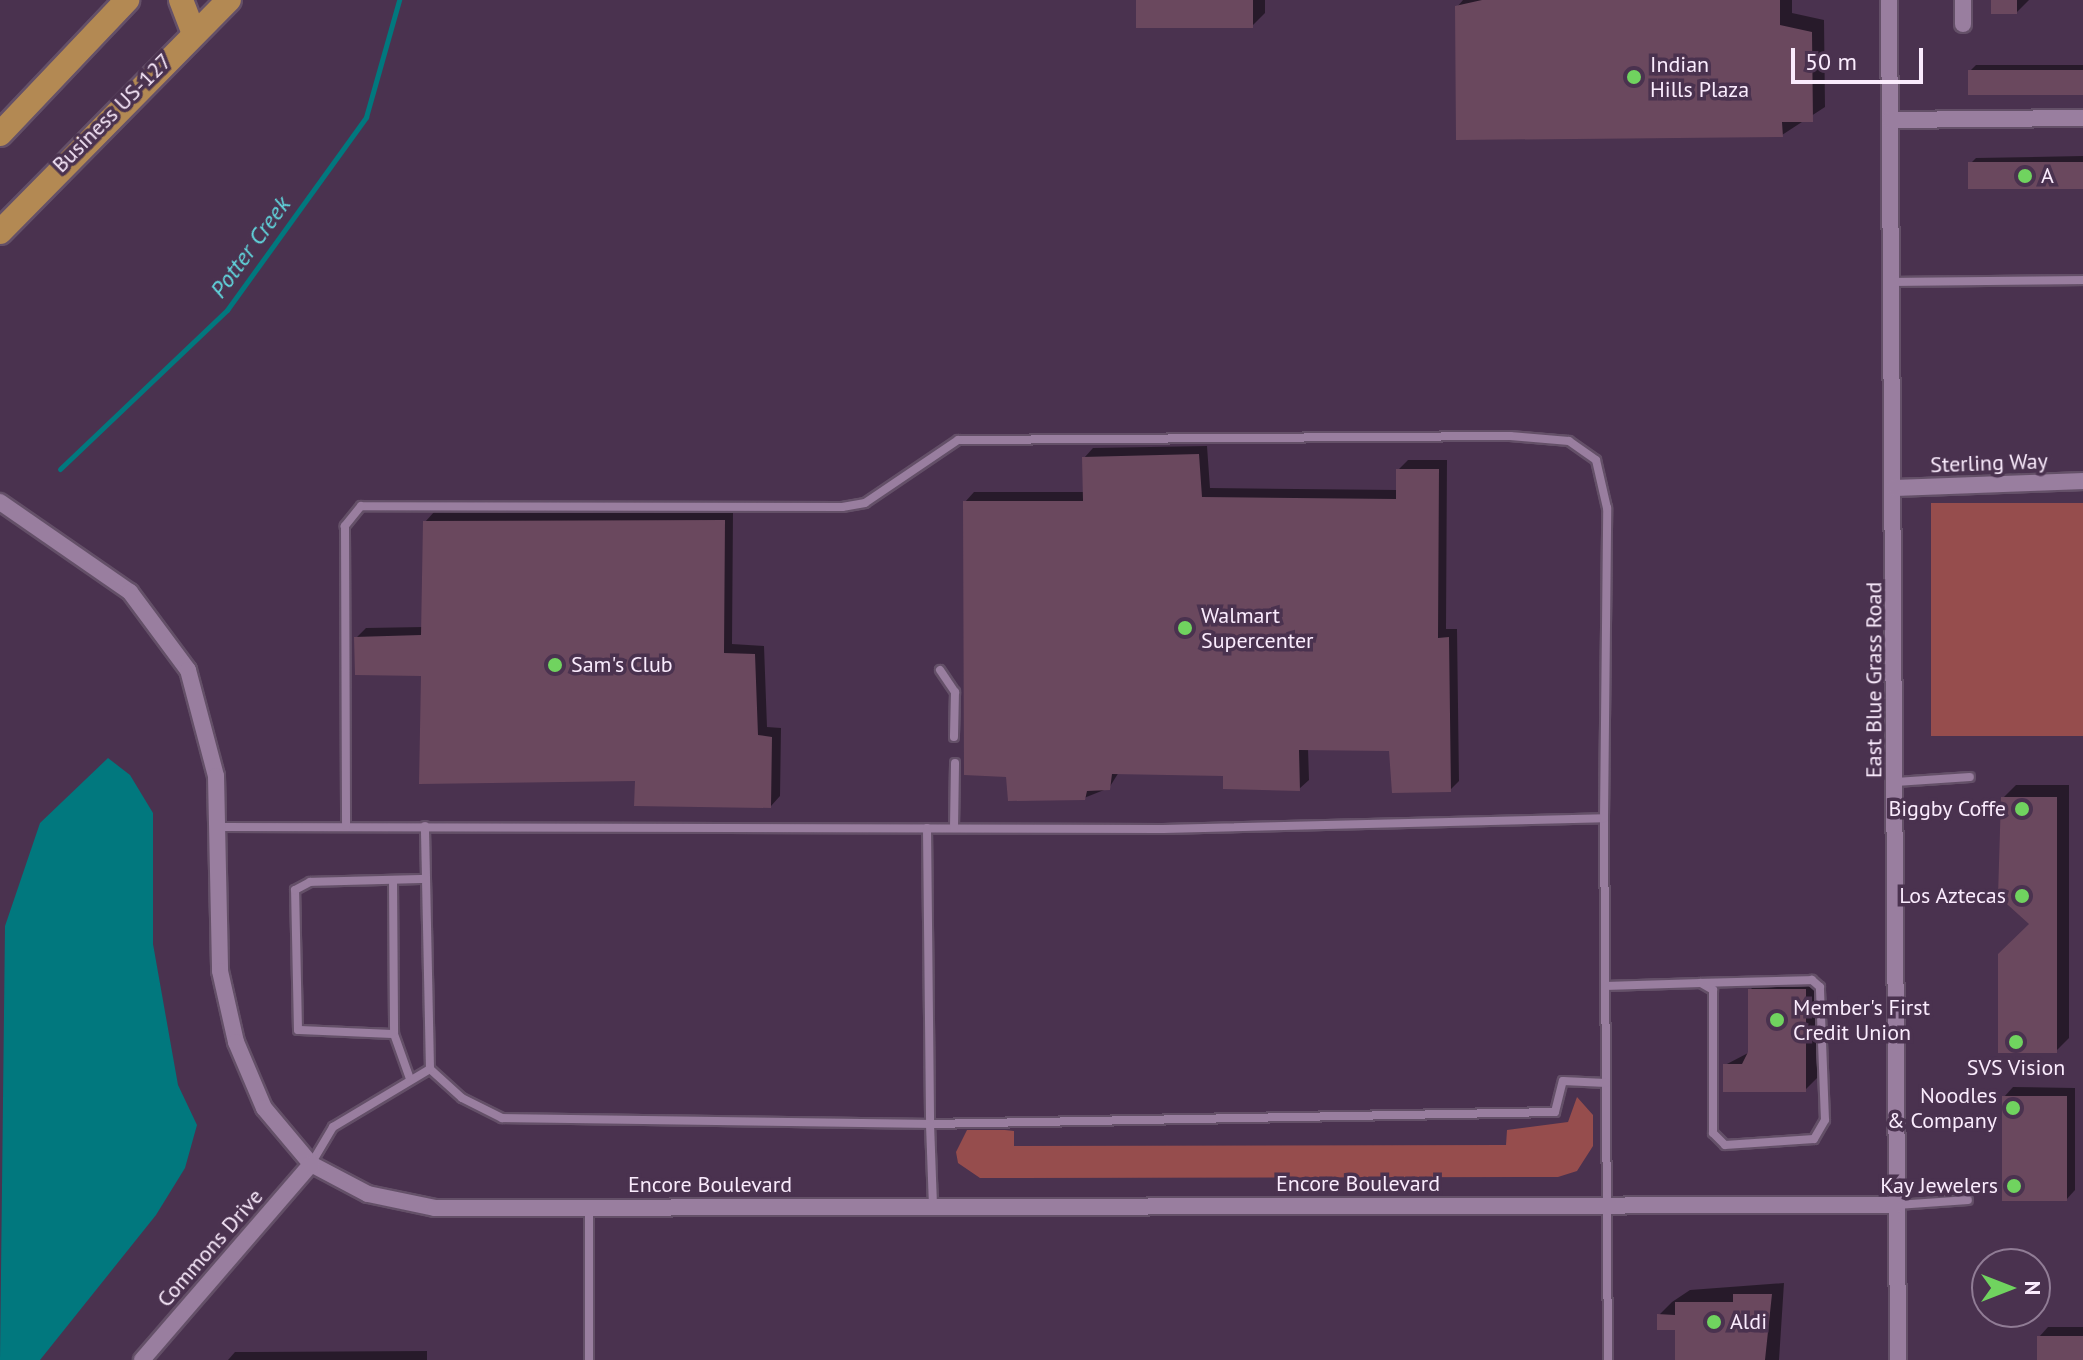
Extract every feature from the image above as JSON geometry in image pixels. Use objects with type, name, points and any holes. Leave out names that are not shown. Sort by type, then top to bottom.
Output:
[{"type":"main road","points":[[0,134],[127,0]]},
{"type":"main road","points":[[181,0],[193,31]]},
{"type":"main road","name":"Business US-127","points":[[0,232],[193,31],[229,0]]},
{"type":"street","name":"East Blue Grass Road","points":[[1889,0],[1896,488],[1898,1360]]},
{"type":"street","points":[[1963,0],[1963,24]]},
{"type":"street","points":[[1890,120],[2083,118]]},
{"type":"street","name":"Sterling Way","points":[[1896,488],[2083,481]]},
{"type":"street","name":"Encore Boulevard","points":[[0,502],[130,592],[171,640],[211,741],[217,827],[220,971],[236,1042],[264,1108],[311,1164],[368,1194],[435,1208],[1897,1205]]},
{"type":"street","name":"Commons Drive","points":[[142,1360],[311,1164]]},
{"type":"lane","points":[[1892,282],[2083,280]]},
{"type":"lane","points":[[346,826],[345,526],[361,506],[842,507],[865,503],[941,445],[976,439],[1569,441],[1596,460],[1607,508],[1604,818],[1608,1360]]},
{"type":"lane","points":[[940,670],[955,692],[954,737]]},
{"type":"lane","points":[[954,828],[955,763]]},
{"type":"lane","points":[[1896,782],[1970,777]]},
{"type":"lane","points":[[217,827],[954,828],[1604,818]]},
{"type":"lane","points":[[425,826],[430,1069],[462,1098],[502,1118],[930,1124],[1555,1112],[1563,1081],[1606,1083]]},
{"type":"lane","points":[[927,828],[933,1207]]},
{"type":"lane","points":[[394,1034],[298,1030],[294,914],[301,884],[426,879]]},
{"type":"lane","points":[[393,880],[394,1034],[410,1079]]},
{"type":"lane","points":[[1605,986],[1701,983],[1812,980],[1820,987],[1825,1112],[1822,1131],[1802,1142],[1725,1145],[1713,1133],[1713,990],[1701,983]]},
{"type":"lane","points":[[311,1164],[333,1127],[430,1069]]},
{"type":"lane","points":[[1897,1205],[1968,1200]]},
{"type":"lane","points":[[589,1207],[589,1360]]},
{"type":"shaded area","points":[[1931,503],[2083,503],[2083,736],[1931,736]]},
{"type":"shaded area","points":[[108,758],[130,775],[153,813],[153,944],[178,1085],[197,1125],[185,1168],[156,1215],[40,1360],[0,1360],[5,926],[40,823]]},
{"type":"shaded area","points":[[1577,1097],[1593,1115],[1593,1146],[1577,1171],[1558,1177],[980,1178],[958,1163],[956,1152],[967,1130],[1014,1131],[1014,1146],[1506,1145],[1507,1130],[1568,1122]]},
{"type":"building","points":[[1136,0],[1253,0],[1253,28],[1136,28]]},
{"type":"building","name":"Indian Hills Plaza","points":[[1482,0],[1780,0],[1780,25],[1812,32],[1813,122],[1782,122],[1783,137],[1456,140],[1455,6]]},
{"type":"building","points":[[1991,0],[2017,0],[2017,14],[1991,14]]},
{"type":"building","points":[[1968,70],[2083,70],[2083,95],[1968,95]]},
{"type":"building","name":"A","points":[[1968,162],[2083,162],[2083,189],[1968,189]]},
{"type":"building","name":"Walmart Supercenter","points":[[1199,454],[1202,497],[1396,499],[1396,469],[1439,469],[1438,638],[1449,637],[1451,792],[1392,793],[1389,751],[1299,750],[1300,791],[1223,789],[1223,776],[1112,774],[1110,790],[1087,791],[1085,800],[1008,801],[1006,777],[964,775],[963,501],[1083,501],[1082,457]]},
{"type":"building","name":"Sam's Club","points":[[725,520],[724,653],[755,654],[758,735],[772,737],[771,808],[634,806],[635,781],[419,784],[421,676],[355,675],[354,637],[421,635],[423,521]]},
{"type":"building","points":[[2001,797],[2057,797],[2057,1053],[1998,1053],[1998,954],[2029,924],[1998,896]]},
{"type":"building","name":"Member's First Credit Union","points":[[1748,989],[1806,989],[1806,1092],[1723,1092],[1723,1064],[1742,1064],[1748,1052]]},
{"type":"building","points":[[2002,1096],[2067,1096],[2067,1201],[2002,1201]]},
{"type":"building","name":"Aldi","points":[[1733,1294],[1772,1294],[1765,1360],[1675,1360],[1675,1330],[1657,1330],[1657,1314],[1675,1315],[1675,1302],[1733,1302]]},
{"type":"building","points":[[2037,1336],[2083,1336],[2083,1360],[2037,1360]]},
{"type":"waterway","name":"Potter Creek","points":[[60,469],[227,310],[366,117],[399,0]]},
{"type":"place","name":"Indian Hills Plaza","points":[[1634,77]]},
{"type":"place","name":"A","points":[[2025,176]]},
{"type":"place","name":"Walmart Supercenter","points":[[1185,628]]},
{"type":"place","name":"Sam's Club","points":[[555,665]]},
{"type":"place","name":"Biggby Coffe","points":[[2022,809]]},
{"type":"place","name":"Los Aztecas","points":[[2022,896]]},
{"type":"place","name":"Member's First Credit Union","points":[[1777,1020]]},
{"type":"place","name":"SVS Vision","points":[[2016,1042]]},
{"type":"place","name":"Noodles & Company","points":[[2013,1108]]},
{"type":"place","name":"Kay Jewelers","points":[[2014,1186]]},
{"type":"place","name":"Aldi","points":[[1714,1322]]}]
